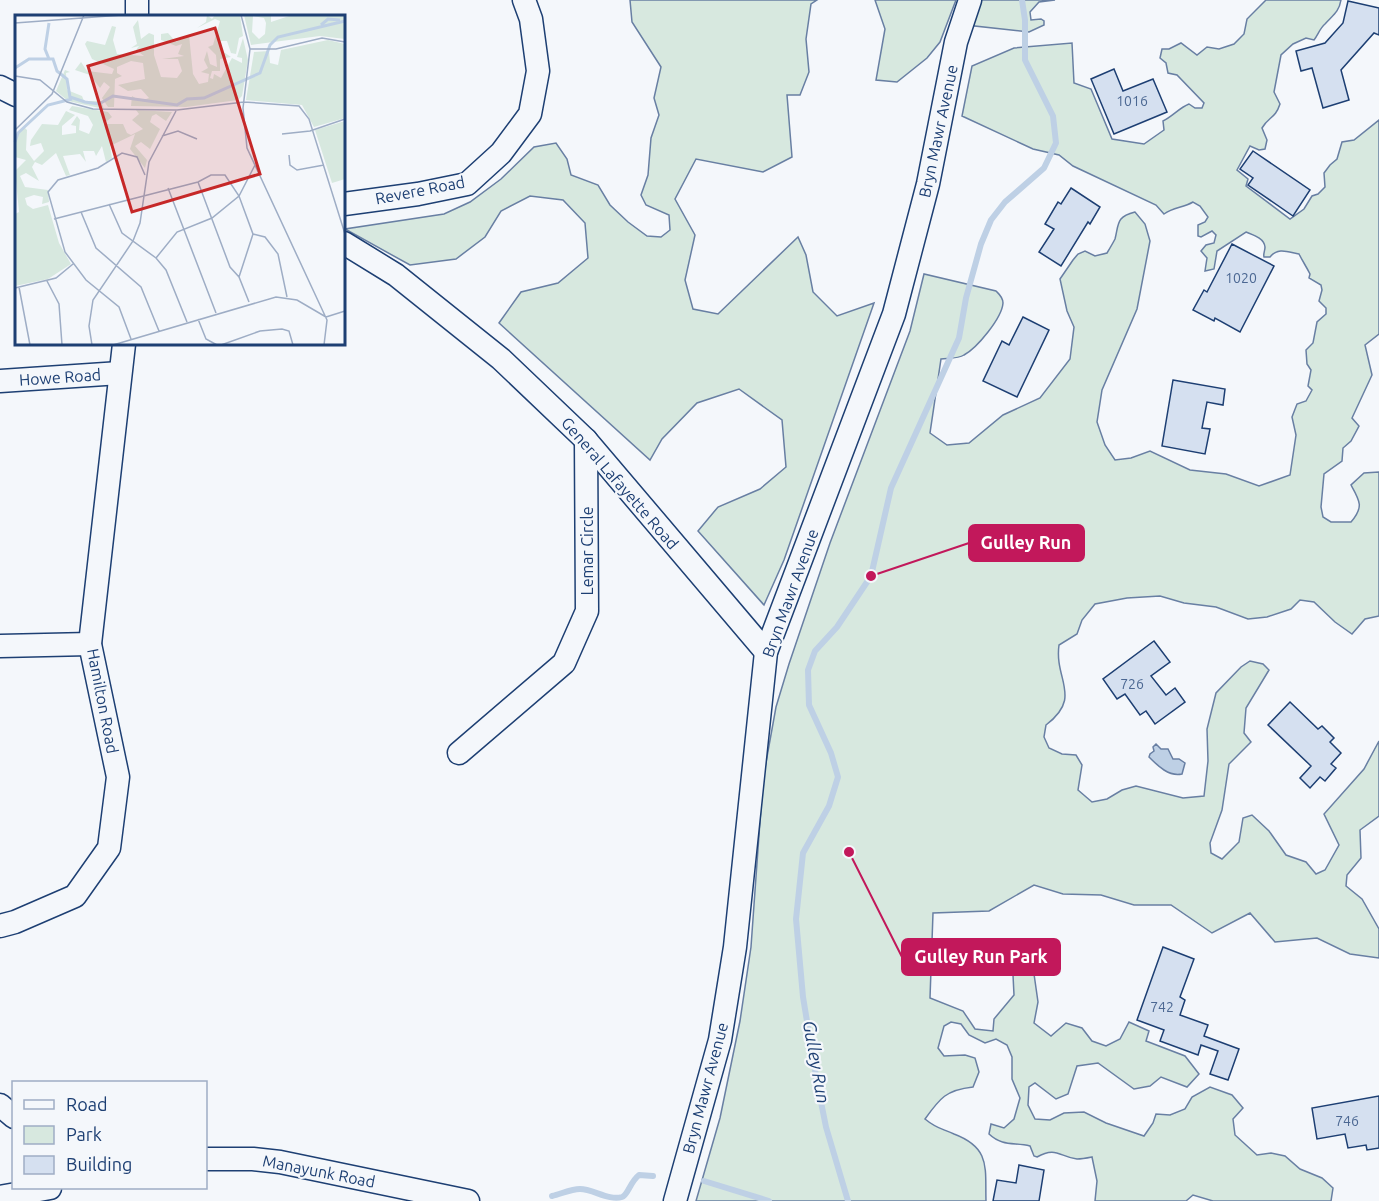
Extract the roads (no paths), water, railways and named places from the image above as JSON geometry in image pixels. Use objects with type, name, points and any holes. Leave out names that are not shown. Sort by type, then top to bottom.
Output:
[{"type":"street","name":"Revere Road","points":[[345,204],[418,194],[467,184],[501,153],[530,114],[538,71],[531,20],[524,0]]},
{"type":"street","name":"Bryn Mawr Avenue","points":[[675,1201],[720,1040],[735,947],[766,652],[894,314],[928,184],[956,42],[970,0]]},
{"type":"street","points":[[0,87],[15,94]]},
{"type":"street","name":"General Lafayette Road","points":[[345,244],[396,275],[501,359],[586,440],[766,652]]},
{"type":"street","name":"Hamilton Road","points":[[0,926],[15,922],[75,896],[109,848],[118,777],[90,644],[124,345]]},
{"type":"street","name":"Howe Road","points":[[0,381],[120,373]]},
{"type":"street","name":"Lemar Circle","points":[[459,753],[564,663],[587,611],[586,440]]},
{"type":"street","points":[[0,646],[90,644]]},
{"type":"street","points":[[0,1105],[12,1115]]},
{"type":"street","name":"Manayunk Road","points":[[207,1159],[253,1159],[280,1162],[468,1201]]},
{"type":"street","points":[[0,1197],[44,1189]]},
{"type":"water","points":[[1156,744],[1161,749],[1168,749],[1173,759],[1179,759],[1185,763],[1182,774],[1168,772],[1149,757]]},
{"type":"waterway","name":"Gulley Run","points":[[848,1201],[826,1127],[817,1082],[803,997],[796,919],[803,853],[829,806],[838,777],[831,753],[809,705],[808,670],[815,651],[837,627],[871,576],[891,488],[959,338],[966,298],[981,244],[991,220],[1005,202],[1044,168],[1056,143],[1053,116],[1025,60],[1025,20],[1022,0]]},
{"type":"waterway","points":[[552,1196],[580,1189],[617,1198],[626,1194],[639,1175],[653,1176]]},
{"type":"waterway","points":[[704,1181],[769,1201]]},
{"type":"place","name":"Gulley Run","points":[[871,576]]},
{"type":"place","name":"Gulley Run Park","points":[[849,852]]}]
